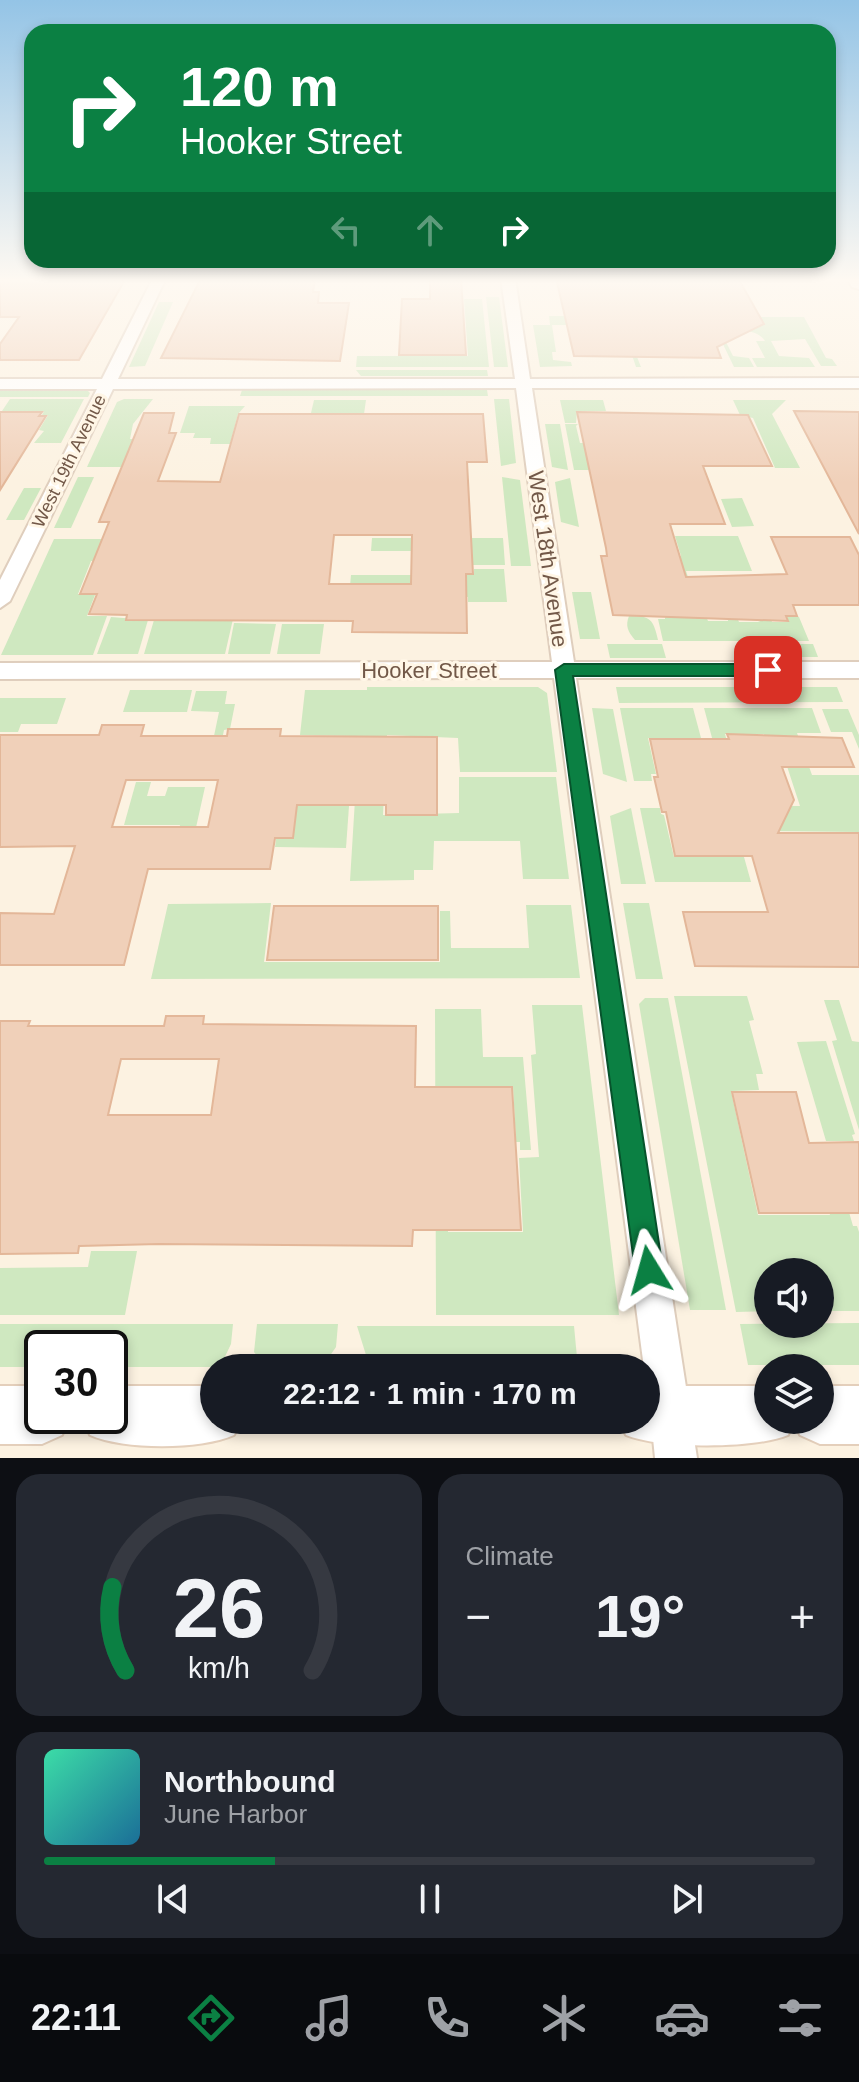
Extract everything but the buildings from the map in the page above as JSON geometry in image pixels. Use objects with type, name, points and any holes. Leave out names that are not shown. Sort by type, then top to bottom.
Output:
[{"type":"street","name":"West 19th Avenue","points":[[0,601],[127,346]]},
{"type":"street","name":"West 18th Avenue","points":[[518,346],[564,670],[664,1430]]},
{"type":"street","points":[[0,384],[859,383]]},
{"type":"street","name":"Hooker Street","points":[[0,671],[859,670]]},
{"type":"street","points":[[0,1415],[24,1415]]},
{"type":"street","points":[[128,1415],[200,1415]]},
{"type":"street","points":[[834,1415],[859,1415]]},
{"type":"street","points":[[664,1430],[754,1417]]},
{"type":"green space","points":[[139,346],[154,346],[145,366],[129,367]]},
{"type":"green space","points":[[467,346],[487,346],[489,367],[356,367],[357,356],[468,356]]},
{"type":"green space","points":[[492,346],[505,346],[508,367],[494,367]]},
{"type":"green space","points":[[537,346],[555,346],[553,360],[571,362],[572,366],[540,367]]},
{"type":"green space","points":[[618,346],[643,346],[637,357],[641,367],[636,367],[631,352]]},
{"type":"green space","points":[[724,346],[728,346],[733,356],[749,358],[754,367],[734,367]]},
{"type":"green space","points":[[759,346],[774,346],[779,356],[809,358],[815,367],[757,367],[752,358],[765,358]]},
{"type":"green space","points":[[809,346],[820,346],[826,358],[832,359],[837,366],[821,366]]},
{"type":"green space","points":[[356,370],[487,370],[488,376],[361,376]]},
{"type":"green space","points":[[0,390],[87,390],[90,393],[88,397],[0,397]]},
{"type":"green space","points":[[242,390],[487,390],[488,396],[240,396]]},
{"type":"green space","points":[[10,399],[84,399],[61,443],[34,443],[44,431],[39,430],[48,415],[42,415],[44,411],[0,414]]},
{"type":"green space","points":[[124,399],[153,399],[133,424],[130,439],[135,439],[150,467],[87,467],[117,402]]},
{"type":"green space","points":[[494,399],[509,399],[516,463],[501,466]]},
{"type":"green space","points":[[314,400],[366,400],[364,414],[314,418],[315,413],[311,413]]},
{"type":"green space","points":[[560,400],[603,400],[606,411],[577,411],[576,423],[565,423]]},
{"type":"green space","points":[[733,400],[786,400],[772,414],[800,468],[775,468],[753,418],[740,415]]},
{"type":"green space","points":[[189,406],[245,406],[238,414],[230,444],[210,444],[211,438],[193,438],[195,433],[180,433]]},
{"type":"green space","points":[[545,424],[560,424],[568,470],[552,467]]},
{"type":"green space","points":[[565,424],[578,424],[580,443],[618,443],[625,470],[574,470]]},
{"type":"green space","points":[[78,477],[94,477],[71,528],[54,528]]},
{"type":"green space","points":[[502,477],[520,480],[531,566],[511,566]]},
{"type":"green space","points":[[570,478],[579,527],[561,522],[555,482]]},
{"type":"green space","points":[[24,488],[41,488],[24,520],[6,520]]},
{"type":"green space","points":[[742,498],[754,526],[732,527],[721,499]]},
{"type":"green space","points":[[675,536],[738,536],[752,571],[686,571],[692,589],[642,557],[681,556]]},
{"type":"green space","points":[[372,538],[503,538],[505,565],[473,565],[472,551],[371,551]]},
{"type":"green space","points":[[54,539],[139,539],[104,561],[91,561],[78,594],[95,595],[87,616],[107,616],[93,655],[1,655]]},
{"type":"green space","points":[[474,569],[504,569],[507,602],[468,602],[468,597],[349,597],[351,575],[474,575]]},
{"type":"green space","points":[[572,592],[591,592],[600,639],[580,639]]},
{"type":"green space","points":[[181,595],[233,619],[225,654],[144,654],[154,620],[174,620]]},
{"type":"green space","points":[[629,616],[650,620],[658,640],[635,640],[628,629]]},
{"type":"green space","points":[[665,616],[706,616],[708,621],[728,621],[728,618],[737,617],[739,622],[758,622],[770,617],[772,622],[789,622],[787,617],[799,617],[809,641],[663,641],[658,619],[665,619]]},
{"type":"green space","points":[[111,617],[148,620],[138,654],[97,654]]},
{"type":"green space","points":[[234,623],[276,624],[270,654],[228,654]]},
{"type":"green space","points":[[282,624],[324,624],[320,654],[277,654]]},
{"type":"green space","points":[[607,644],[662,644],[666,658],[610,658]]},
{"type":"green space","points":[[756,644],[813,644],[818,657],[762,657]]},
{"type":"green space","points":[[367,687],[538,687],[547,693],[557,772],[460,772],[458,738],[387,735],[383,815],[459,813],[459,777],[556,777],[569,879],[523,879],[520,841],[434,841],[433,870],[414,870],[414,880],[350,881],[357,767],[351,736],[300,735],[305,690],[367,690]]},
{"type":"green space","points":[[616,687],[837,687],[843,702],[619,703]]},
{"type":"green space","points":[[130,690],[192,690],[187,712],[123,712]]},
{"type":"green space","points":[[196,691],[227,691],[225,704],[235,704],[230,729],[224,730],[214,779],[205,779],[219,712],[191,711]]},
{"type":"green space","points":[[0,698],[66,698],[57,724],[21,724],[18,732],[0,732]]},
{"type":"green space","points":[[592,708],[613,709],[627,782],[603,774]]},
{"type":"green space","points":[[620,708],[693,708],[701,738],[648,738],[656,774],[651,774],[652,781],[634,781]]},
{"type":"green space","points":[[704,708],[812,708],[821,733],[797,733],[812,775],[859,775],[859,832],[772,831],[764,806],[800,806],[782,751],[770,751],[764,734],[725,734],[729,749],[715,749]]},
{"type":"green space","points":[[822,709],[848,709],[859,735],[859,749],[852,732],[831,732]]},
{"type":"green space","points":[[136,782],[151,782],[147,796],[165,796],[168,787],[205,787],[187,868],[170,868],[180,825],[124,825]]},
{"type":"green space","points":[[281,805],[349,806],[346,848],[275,847]]},
{"type":"green space","points":[[631,808],[646,884],[621,884],[610,816]]},
{"type":"green space","points":[[640,808],[660,808],[674,857],[744,857],[751,882],[655,882]]},
{"type":"green space","points":[[271,903],[264,962],[440,962],[440,911],[450,911],[451,948],[529,948],[526,905],[571,905],[580,978],[151,979],[168,904]]},
{"type":"green space","points":[[623,903],[649,903],[663,979],[636,979]]},
{"type":"green space","points":[[674,996],[747,996],[754,1020],[749,1021],[763,1074],[756,1074],[759,1090],[731,1091],[758,1215],[830,1215],[821,1180],[834,1160],[853,1226],[857,1226],[859,1232],[859,1311],[834,1311],[834,1258],[754,1258],[754,1311],[736,1312]]},
{"type":"green space","points":[[645,998],[668,998],[726,1310],[690,1310],[639,1004]]},
{"type":"green space","points":[[824,1000],[839,1000],[852,1041],[859,1042],[859,1130],[832,1041],[837,1040]]},
{"type":"green space","points":[[532,1005],[582,1005],[619,1315],[436,1315],[435,1009],[481,1009],[483,1057],[523,1057],[531,1150],[520,1150],[520,1142],[516,1142],[513,1086],[446,1086],[448,1232],[523,1232],[519,1158],[539,1157],[531,1055],[536,1054]]},
{"type":"green space","points":[[826,1041],[855,1134],[852,1135],[854,1141],[826,1141],[797,1042]]},
{"type":"green space","points":[[91,1251],[137,1251],[125,1315],[0,1315],[0,1268],[88,1267]]},
{"type":"green space","points":[[834,1323],[859,1323],[859,1365],[834,1365],[834,1354],[754,1354],[754,1365],[748,1365],[740,1324],[754,1324],[754,1338],[834,1338]]},
{"type":"green space","points":[[0,1324],[233,1324],[231,1344],[226,1354],[200,1354],[200,1367],[128,1367],[128,1330],[24,1330],[24,1367],[0,1367]]},
{"type":"green space","points":[[257,1324],[338,1324],[336,1347],[331,1354],[254,1352]]},
{"type":"green space","points":[[357,1326],[574,1326],[577,1354],[366,1354]]},
{"type":"route","points":[[649,1270],[564,670],[768,670]]}]
